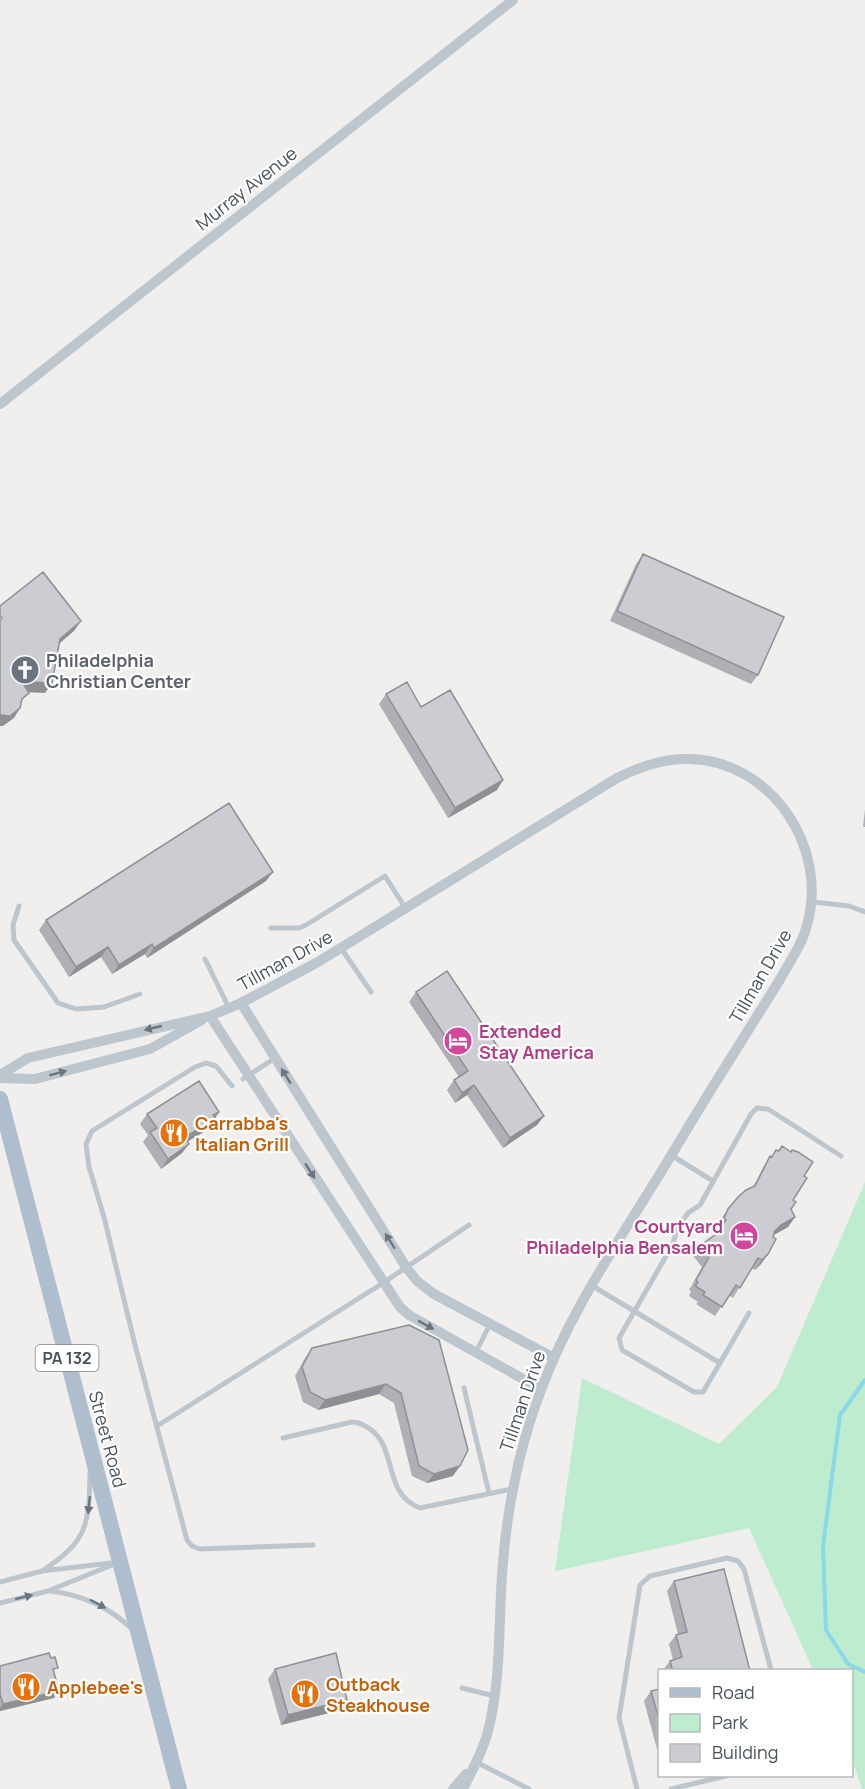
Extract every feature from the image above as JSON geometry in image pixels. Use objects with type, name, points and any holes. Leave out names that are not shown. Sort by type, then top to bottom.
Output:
[{"type":"main road","name":"Street Road","points":[[0,1099],[179,1789]]},
{"type":"street","name":"Murray Avenue","points":[[0,404],[513,0]]},
{"type":"street","name":"Tillman Drive","points":[[0,1077],[35,1079],[150,1049],[210,1016],[282,983],[617,778],[638,768],[661,761],[683,759],[714,763],[741,773],[754,780],[779,801],[798,828],[812,871],[813,902],[796,952],[572,1318],[541,1389],[526,1431],[512,1489],[503,1559],[494,1696],[488,1732],[463,1789]]},
{"type":"street","points":[[241,1003],[406,1267],[426,1288],[554,1358]]},
{"type":"street","name":"Tillman Drive","points":[[0,1077],[28,1058],[210,1016]]},
{"type":"street","points":[[210,1016],[246,1078],[400,1307],[409,1315],[541,1389]]},
{"type":"street","name":"Tillman Drive","points":[[453,1789],[476,1762]]},
{"type":"lane","points":[[271,928],[299,928],[306,925],[385,876],[406,909]]},
{"type":"lane","points":[[813,902],[849,906],[865,912]]},
{"type":"lane","points":[[19,906],[13,925],[14,940],[58,1003],[76,1009],[104,1007],[141,994]]},
{"type":"lane","points":[[341,948],[371,992]]},
{"type":"lane","points":[[205,959],[230,1008]]},
{"type":"lane","points":[[246,1078],[274,1058]]},
{"type":"lane","points":[[232,1086],[216,1066],[206,1063],[92,1131],[86,1144],[88,1167],[104,1216],[187,1540],[192,1546],[200,1549],[313,1545]]},
{"type":"lane","points":[[749,1313],[703,1392],[694,1392],[622,1350],[619,1338],[673,1244],[682,1220],[699,1204],[751,1114],[757,1108],[768,1109],[841,1156]]},
{"type":"lane","points":[[671,1155],[713,1181]]},
{"type":"lane","points":[[157,1426],[383,1283],[469,1225]]},
{"type":"lane","points":[[591,1285],[720,1363]]},
{"type":"lane","points":[[476,1353],[490,1324]]},
{"type":"lane","points":[[464,1388],[489,1493]]},
{"type":"lane","points":[[283,1438],[357,1422],[375,1430],[379,1435],[396,1488],[413,1505],[420,1508],[512,1489]]},
{"type":"lane","points":[[42,1571],[61,1558],[82,1535],[90,1503],[90,1447]]},
{"type":"lane","points":[[637,1789],[619,1718],[640,1585],[650,1576],[727,1558],[738,1561],[744,1569],[770,1669]]},
{"type":"lane","points":[[0,1581],[42,1571],[120,1562]]},
{"type":"lane","points":[[0,1603],[48,1591],[120,1562]]},
{"type":"lane","points":[[48,1591],[69,1593],[95,1602],[124,1621],[139,1636]]},
{"type":"lane","points":[[462,1688],[494,1696]]},
{"type":"lane","points":[[476,1762],[529,1789]]},
{"type":"lane","points":[[671,1789],[722,1777]]},
{"type":"green space","points":[[865,1182],[865,1789],[862,1789],[853,1762],[853,1669],[813,1669],[749,1528],[555,1571],[582,1378],[719,1444],[777,1387]]},
{"type":"building","points":[[643,554],[784,617],[758,675],[617,611]]},
{"type":"building","name":"Philadelphia Christian Center","points":[[43,572],[81,621],[60,639],[52,683],[30,682],[24,685],[29,693],[22,699],[20,708],[10,716],[0,715],[0,620],[2,618],[0,606]]},
{"type":"building","points":[[407,682],[421,707],[450,690],[503,780],[455,808],[386,694]]},
{"type":"building","points":[[229,803],[273,872],[154,948],[152,944],[119,965],[108,947],[76,967],[46,920]]},
{"type":"building","name":"Extended Stay America","points":[[447,971],[544,1116],[510,1138],[474,1085],[462,1093],[454,1080],[468,1071],[416,992]]},
{"type":"building","name":"Carrabba's Italian Grill","points":[[199,1081],[219,1112],[213,1115],[216,1119],[185,1137],[189,1144],[168,1159],[150,1132],[157,1128],[147,1114]]},
{"type":"building","name":"Courtyard Philadelphia Bensalem","points":[[782,1146],[791,1152],[792,1150],[798,1152],[813,1162],[804,1176],[807,1178],[793,1200],[796,1202],[791,1209],[795,1217],[775,1231],[773,1237],[776,1239],[768,1254],[762,1260],[758,1258],[740,1288],[736,1285],[722,1307],[703,1295],[705,1292],[695,1286],[709,1257],[700,1246],[716,1234],[726,1220],[724,1218],[728,1209],[746,1190],[755,1186],[770,1156],[772,1157]]},
{"type":"building","points":[[409,1325],[439,1340],[468,1450],[460,1466],[434,1474],[419,1466],[401,1393],[386,1384],[325,1400],[310,1392],[302,1367],[312,1348]]},
{"type":"building","points":[[724,1569],[749,1669],[672,1669],[670,1661],[682,1657],[676,1635],[687,1632],[674,1581]]},
{"type":"building","name":"Applebee's","points":[[49,1653],[51,1658],[55,1657],[58,1668],[53,1669],[59,1691],[3,1704],[0,1694],[0,1666]]},
{"type":"building","name":"Outback Steakhouse","points":[[336,1653],[347,1700],[288,1715],[275,1669]]},
{"type":"building","points":[[658,1689],[658,1716],[651,1691]]},
{"type":"waterway","points":[[865,1380],[840,1415],[823,1546],[826,1630],[848,1664],[865,1672]]},
{"type":"place","name":"Philadelphia Christian Center","points":[[25,670]]},
{"type":"place","name":"Extended Stay America","points":[[458,1041]]},
{"type":"place","name":"Carrabba's Italian Grill","points":[[174,1133]]},
{"type":"place","name":"Courtyard Philadelphia Bensalem","points":[[744,1236]]},
{"type":"place","name":"Applebee's","points":[[26,1687]]},
{"type":"place","name":"Outback Steakhouse","points":[[305,1694]]}]
